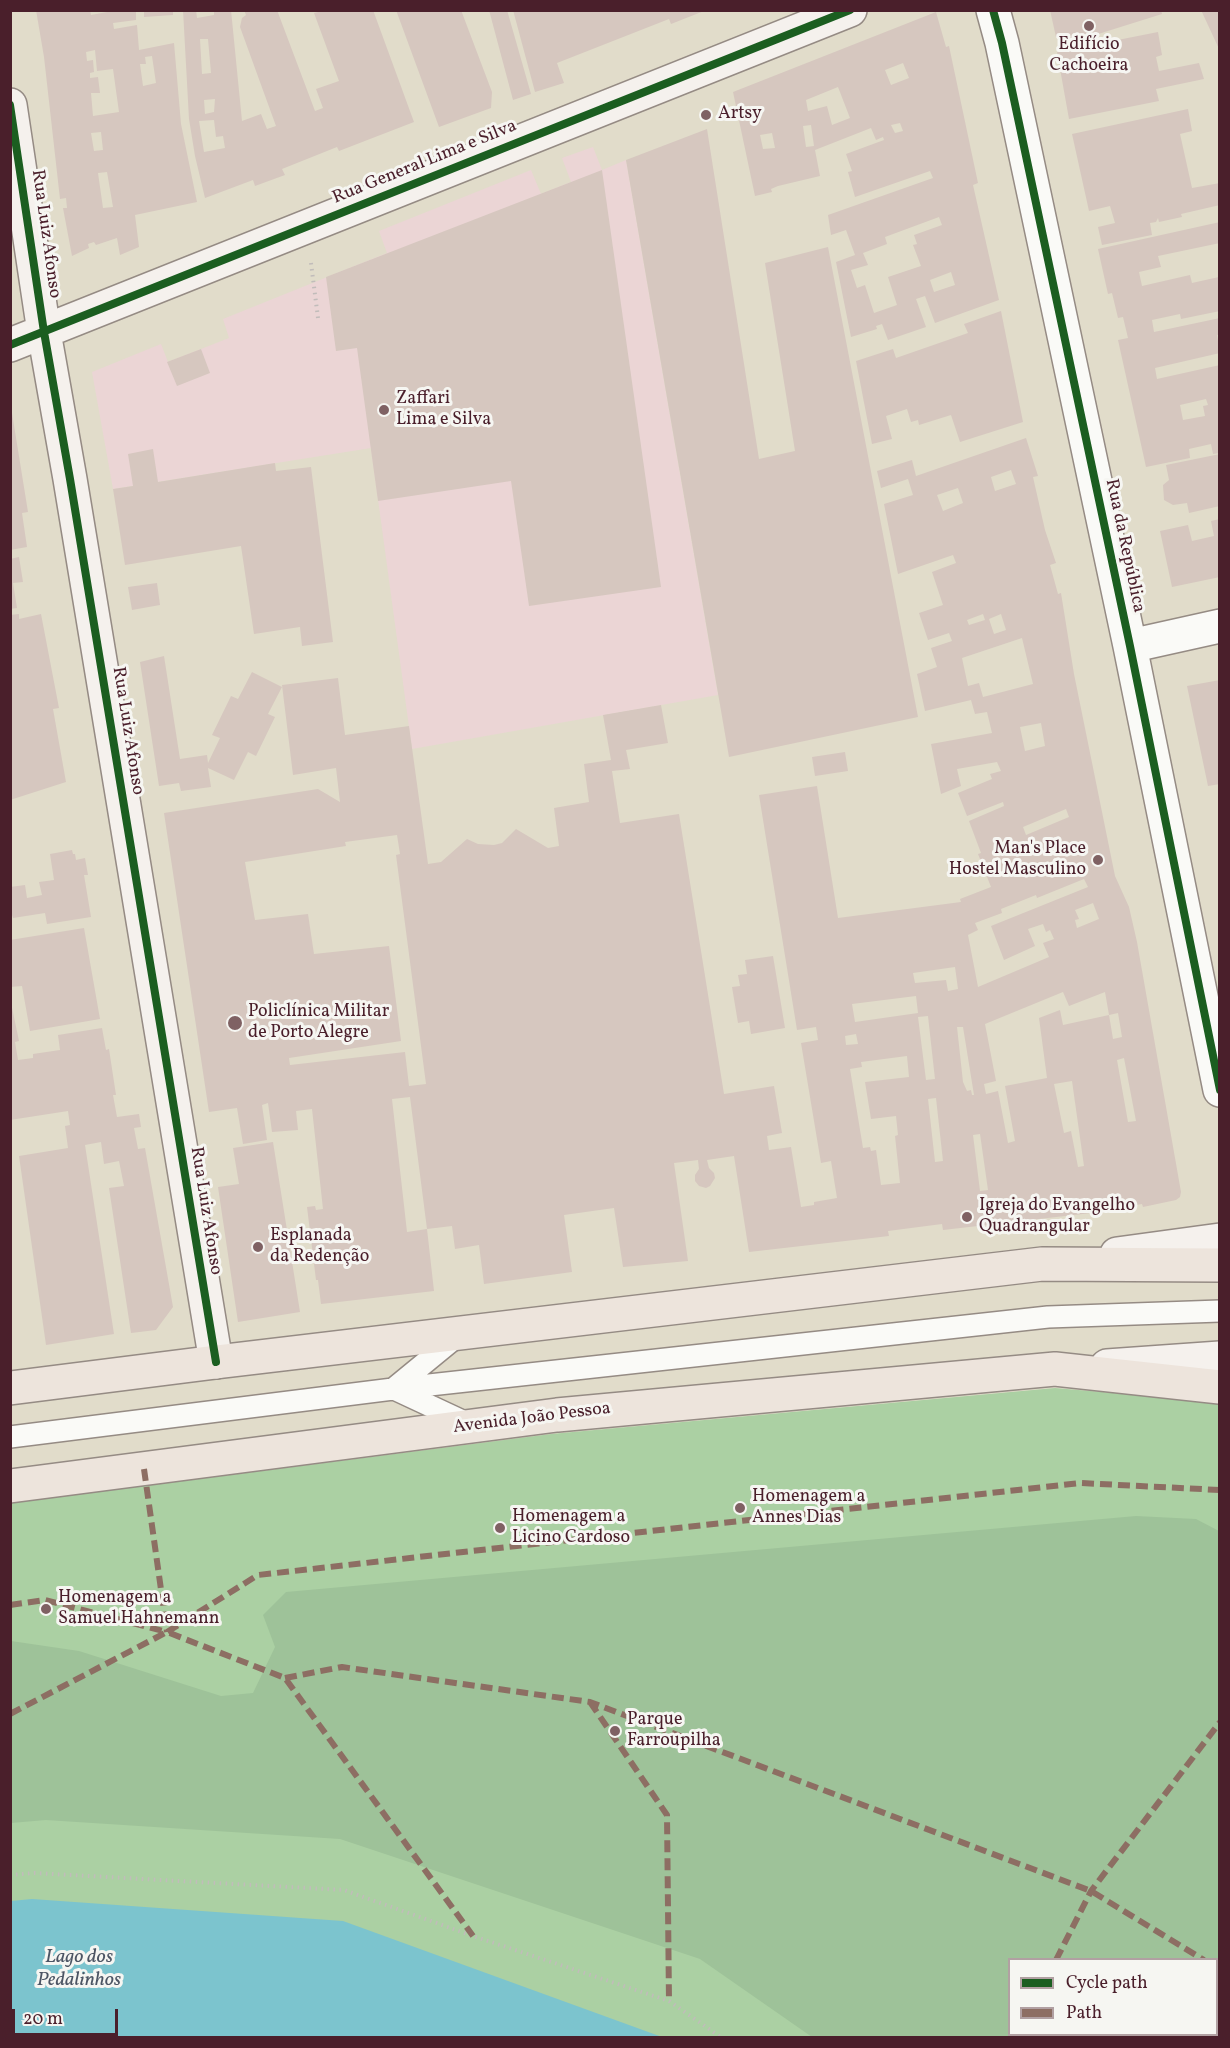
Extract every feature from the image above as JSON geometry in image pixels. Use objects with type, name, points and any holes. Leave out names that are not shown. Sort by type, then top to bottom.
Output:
[{"type":"main road","points":[[10,1388],[1042,1264],[1220,1265]]},
{"type":"main road","name":"Avenida João Pessoa","points":[[10,1486],[557,1415],[1055,1369],[1220,1387]]},
{"type":"street","name":"Rua General Lima e Silva","points":[[10,345],[850,10]]},
{"type":"street","name":"Rua da República","points":[[993,10],[1002,43],[1130,646],[1220,1090]]},
{"type":"street","name":"Rua Luiz Afonso","points":[[10,105],[44,332],[216,1362]]},
{"type":"street","points":[[1130,646],[1220,626]]},
{"type":"street","points":[[1042,1264],[1220,1240]]},
{"type":"street","name":"Avenida João Pessoa","points":[[1055,1369],[1220,1358]]},
{"type":"lane","points":[[10,1437],[393,1389],[1048,1317],[1220,1311]]},
{"type":"lane","points":[[393,1389],[460,1334]]},
{"type":"lane","points":[[393,1389],[472,1426]]},
{"type":"path","points":[[305,227],[318,318]]},
{"type":"path","points":[[10,1875],[33,1873],[344,1890],[473,1936],[669,2001],[722,2037]]},
{"type":"shaded area","name":"Zaffari Lima e Silva","points":[[593,147],[602,170],[626,160],[718,695],[412,749],[371,448],[113,489],[92,372],[161,344],[168,362],[229,338],[223,319],[387,253],[379,231],[531,170],[541,194],[571,182],[562,158]]},
{"type":"green space","name":"Parque Farroupilha","points":[[1055,1388],[1219,1402],[1219,2037],[11,2037],[10,1503],[551,1434]]},
{"type":"green space","points":[[1136,1516],[1196,1519],[1219,1531],[1219,2037],[812,2037],[700,1959],[340,1839],[46,1820],[11,1823],[11,1641],[79,1651],[221,1696],[253,1693],[275,1647],[263,1615],[286,1592]]},
{"type":"water","name":"Lago dos Pedalinhos","points":[[32,1899],[343,1921],[662,2037],[11,2037],[11,1901]]},
{"type":"building","points":[[36,10],[90,10],[91,15],[118,10],[136,10],[136,20],[113,23],[114,29],[137,25],[139,50],[174,43],[181,124],[197,202],[135,215],[139,247],[120,255],[117,238],[96,245],[94,242],[88,244],[89,248],[72,256],[63,208],[67,208],[66,198],[60,199],[44,57]],"holes":[[[95,50],[97,71],[113,69],[119,112],[93,116],[91,93],[100,93],[98,77],[90,78],[90,73],[94,72],[93,60],[87,61],[86,52]],[[152,56],[156,83],[143,86],[140,64],[146,64],[145,57]],[[101,132],[103,150],[94,151],[91,133]],[[107,172],[113,207],[103,208],[98,173]]]},
{"type":"building","points":[[144,10],[173,10],[173,15],[144,17]]},
{"type":"building","points":[[183,10],[196,10],[197,18],[214,15],[214,10],[231,10],[242,121],[261,114],[267,129],[276,126],[240,27],[242,18],[246,15],[244,10],[277,10],[315,111],[323,108],[316,89],[339,81],[314,13],[318,10],[373,10],[414,122],[339,151],[337,147],[282,169],[285,175],[255,186],[253,180],[205,198],[189,119]],"holes":[[[200,39],[208,39],[211,73],[202,74]],[[215,99],[214,112],[205,114],[204,100]],[[214,120],[216,137],[223,136],[225,148],[204,152],[199,121]]]},
{"type":"building","points":[[396,10],[461,10],[492,92],[491,108],[439,127]]},
{"type":"building","points":[[489,10],[507,10],[531,94],[513,100]]},
{"type":"building","points":[[513,10],[704,11],[671,24],[669,19],[557,63],[564,83],[535,92]]},
{"type":"building","name":"Edifício Cachoeira","points":[[1050,10],[1161,10],[1162,14],[1060,46]]},
{"type":"building","points":[[1201,10],[1220,10],[1220,51]]},
{"type":"building","points":[[936,12],[946,47],[949,46],[978,183],[973,185],[999,300],[935,323],[925,296],[916,299],[926,327],[888,340],[882,324],[876,326],[877,329],[851,337],[836,262],[855,255],[846,230],[831,235],[828,215],[933,178],[930,171],[855,197],[848,172],[852,171],[846,154],[884,140],[883,137],[876,140],[871,128],[815,150],[820,176],[778,186],[771,189],[772,192],[755,196],[733,92]],"holes":[[[903,63],[909,78],[891,85],[885,70]],[[838,87],[850,118],[832,125],[827,106],[808,111],[806,100]],[[900,123],[903,131],[895,133],[891,125]],[[811,125],[814,146],[806,147],[803,126]],[[772,133],[775,148],[763,149],[760,135]],[[939,217],[942,225],[914,235],[917,244],[913,245],[921,266],[888,277],[897,305],[874,313],[865,285],[857,288],[851,270],[868,265],[863,253],[887,244],[885,237]],[[951,272],[955,285],[934,292],[930,280]]]},
{"type":"building","points":[[1158,32],[1162,55],[1156,57],[1159,71],[1199,63],[1204,79],[1156,89],[1159,101],[1069,119],[1057,52]]},
{"type":"building","points":[[1188,109],[1192,131],[1180,134],[1192,188],[1220,183],[1220,205],[1181,214],[1182,217],[1159,222],[1158,218],[1156,222],[1150,223],[1152,235],[1102,245],[1098,227],[1115,223],[1110,206],[1089,211],[1072,134]]},
{"type":"building","points":[[707,129],[759,459],[795,451],[765,263],[828,247],[918,717],[729,757],[626,160]]},
{"type":"building","points":[[602,170],[661,587],[529,606],[511,481],[378,501],[357,348],[336,351],[326,277]]},
{"type":"building","points":[[1220,222],[1220,243],[1158,256],[1161,267],[1139,272],[1142,286],[1190,275],[1192,283],[1219,277],[1220,311],[1181,319],[1180,314],[1152,320],[1154,332],[1220,318],[1220,334],[1217,335],[1220,353],[1155,368],[1157,379],[1220,365],[1220,453],[1213,454],[1211,444],[1189,449],[1190,458],[1146,467],[1118,340],[1128,338],[1123,317],[1118,318],[1112,293],[1108,294],[1098,249]],"holes":[[[1206,399],[1208,405],[1203,406],[1205,416],[1183,420],[1180,405]]]},
{"type":"building","points":[[1001,311],[1023,422],[960,442],[951,415],[919,425],[918,420],[911,422],[907,409],[886,416],[892,439],[872,444],[856,361],[893,349],[896,358],[968,333],[964,324]]},
{"type":"building","points":[[201,349],[210,373],[177,386],[167,362]]},
{"type":"building","points":[[12,413],[28,512],[22,513],[27,547],[10,550]]},
{"type":"building","points":[[1026,438],[1038,476],[1033,477],[1045,530],[1056,563],[1050,565],[1058,594],[1061,593],[1074,674],[1115,876],[1129,907],[1137,942],[1181,1192],[1180,1197],[1176,1200],[1143,1207],[1142,1204],[1091,1213],[943,1230],[942,1224],[888,1231],[889,1236],[749,1252],[734,1156],[707,1160],[715,1178],[706,1188],[699,1186],[695,1181],[695,1175],[699,1169],[698,1160],[674,1163],[688,1261],[623,1267],[614,1208],[564,1215],[572,1272],[484,1284],[479,1245],[455,1249],[452,1226],[427,1229],[434,1291],[321,1304],[307,1207],[315,1206],[316,1210],[323,1209],[312,1109],[296,1111],[298,1130],[272,1132],[268,1103],[262,1105],[267,1140],[243,1144],[237,1108],[209,1112],[164,813],[318,789],[340,802],[336,768],[293,775],[282,685],[338,678],[345,735],[409,726],[428,864],[441,862],[467,839],[478,844],[494,845],[502,843],[516,829],[548,848],[559,846],[554,808],[589,802],[584,764],[611,760],[603,715],[661,705],[668,743],[626,750],[630,769],[612,771],[620,823],[679,814],[724,1094],[774,1086],[782,1133],[767,1136],[769,1150],[791,1147],[801,1207],[837,1198],[831,1161],[821,1163],[801,1043],[818,1040],[816,1027],[797,1030],[759,795],[817,786],[838,918],[961,902],[960,899],[991,887],[978,854],[981,853],[969,821],[1004,806],[1003,802],[967,816],[958,793],[992,779],[990,774],[1001,771],[997,762],[957,769],[961,786],[941,794],[931,744],[992,733],[987,712],[975,714],[971,700],[925,711],[917,674],[937,667],[931,648],[952,641],[949,633],[928,640],[919,613],[943,605],[932,572],[956,563],[953,555],[898,574],[884,504],[913,495],[908,479],[881,488],[877,471],[912,460],[916,476]],"holes":[[[1011,470],[1016,484],[995,491],[991,477]],[[958,488],[963,503],[943,511],[937,495]],[[983,614],[985,620],[969,625],[967,620]],[[1001,614],[1006,630],[994,634],[989,619]],[[1022,638],[1033,684],[983,697],[979,683],[968,686],[962,658]],[[1041,723],[1045,746],[1025,751],[1020,727]],[[1066,809],[1069,817],[1026,835],[1023,827]],[[397,835],[400,854],[396,855],[426,1084],[409,1086],[405,1052],[290,1065],[289,1058],[401,1041],[389,946],[314,954],[308,914],[255,920],[245,862],[346,846],[345,842]],[[1084,879],[1088,887],[991,926],[1004,960],[1035,946],[1028,929],[1043,924],[1046,932],[1050,930],[1054,939],[1043,943],[1049,957],[978,987],[968,935],[978,930],[975,923],[1002,913],[1001,909],[1036,895],[1037,898]],[[1093,903],[1099,919],[1077,928],[1075,920],[1079,919],[1075,910]],[[955,967],[958,989],[948,991],[946,980],[915,983],[913,973]],[[1063,992],[1069,1006],[1105,992],[1109,1015],[1063,1025],[1060,1010],[1039,1018],[1047,1078],[1005,1086],[1015,1141],[1008,1143],[998,1091],[986,1094],[984,1084],[996,1081],[985,1024]],[[916,996],[918,1013],[855,1022],[852,1004]],[[1118,1013],[1122,1037],[1113,1039],[1109,1015]],[[928,1016],[935,1079],[926,1080],[918,1017]],[[957,1027],[963,1027],[974,1095],[971,1090],[967,1091],[963,1082]],[[856,1034],[858,1044],[846,1045],[845,1036]],[[907,1056],[909,1077],[865,1082],[871,1119],[896,1116],[898,1135],[895,1136],[900,1183],[881,1185],[876,1150],[871,1151],[870,1147],[863,1148],[850,1069],[862,1067],[861,1062]],[[1124,1058],[1136,1121],[1128,1122],[1117,1060]],[[1072,1081],[1084,1166],[1078,1167],[1071,1131],[1064,1133],[1054,1084]],[[410,1097],[427,1229],[407,1232],[392,1099]],[[936,1098],[943,1161],[935,1162],[928,1099]],[[980,1134],[988,1190],[980,1191],[973,1135]]]},
{"type":"building","points":[[153,449],[158,482],[275,463],[276,471],[311,467],[333,642],[302,646],[300,627],[254,634],[241,546],[125,565],[113,489],[133,486],[128,454]]},
{"type":"building","points":[[1220,454],[1220,506],[1189,513],[1187,503],[1173,505],[1164,500],[1163,485],[1169,480],[1166,465]]},
{"type":"building","points":[[1220,519],[1220,577],[1172,587],[1160,531],[1188,525],[1192,541],[1214,536],[1211,521]]},
{"type":"building","points":[[19,557],[23,582],[13,583],[17,608],[10,609],[10,559]]},
{"type":"building","points":[[157,583],[160,605],[132,610],[128,587]]},
{"type":"building","points":[[19,614],[19,619],[41,614],[59,708],[53,709],[66,782],[10,800],[10,615]]},
{"type":"building","points":[[164,656],[180,759],[207,755],[208,763],[220,738],[212,735],[231,696],[238,699],[252,672],[282,687],[268,714],[275,717],[256,756],[248,752],[234,780],[208,768],[211,787],[181,791],[179,783],[159,786],[140,662]]},
{"type":"building","points":[[1220,680],[1220,784],[1208,786],[1187,686]]},
{"type":"building","points":[[845,752],[848,771],[815,776],[812,757]]},
{"type":"building","points":[[72,850],[76,860],[85,858],[88,875],[84,875],[91,917],[47,924],[45,913],[13,918],[10,909],[10,887],[25,885],[27,898],[42,895],[39,882],[54,880],[50,854]]},
{"type":"building","points":[[84,928],[100,1019],[30,1031],[22,986],[10,987],[10,940]]},
{"type":"building","points":[[773,956],[785,1028],[751,1034],[749,1021],[738,1023],[732,987],[740,986],[738,975],[747,974],[745,960]]},
{"type":"building","points":[[10,998],[19,1041],[15,1042],[18,1060],[33,1058],[33,1054],[60,1050],[58,1035],[102,1028],[106,1050],[109,1049],[117,1117],[139,1114],[141,1127],[134,1128],[138,1149],[145,1148],[173,1307],[156,1330],[131,1333],[109,1188],[124,1186],[119,1161],[104,1164],[101,1142],[85,1145],[114,1334],[46,1345],[19,1156],[68,1148],[65,1126],[70,1125],[68,1111],[10,1120]]},
{"type":"building","name":"Esplanada da Redenção","points":[[273,1142],[300,1312],[238,1322],[218,1187],[239,1184],[233,1148]]},
{"type":"marked path","points":[[144,1469],[167,1632]]},
{"type":"marked path","points":[[10,1605],[45,1600],[167,1632],[258,1575],[1080,1483],[1220,1490]]},
{"type":"marked path","points":[[10,1714],[167,1632],[285,1678],[473,1936]]},
{"type":"marked path","points":[[285,1678],[342,1667],[590,1702],[1091,1891],[1201,1958]]},
{"type":"marked path","points":[[590,1702],[667,1815],[669,2001]]},
{"type":"marked path","points":[[1057,1958],[1091,1891],[1220,1722]]},
{"type":"cycle path","points":[[10,345],[850,10]]},
{"type":"cycle path","points":[[993,10],[1002,43],[1130,646],[1220,1090]]},
{"type":"cycle path","points":[[10,105],[44,332],[216,1362]]},
{"type":"place","name":"Edifício Cachoeira","points":[[1089,26]]},
{"type":"place","name":"Artsy","points":[[706,115]]},
{"type":"place","name":"Zaffari Lima e Silva","points":[[384,410]]},
{"type":"place","name":"Man's Place Hostel Masculino","points":[[1098,860]]},
{"type":"place","name":"Policlínica Militar de Porto Alegre","points":[[235,1023]]},
{"type":"place","name":"Igreja do Evangelho Quadrangular","points":[[967,1217]]},
{"type":"place","name":"Esplanada da Redenção","points":[[258,1247]]},
{"type":"place","name":"Homenagem a Annes Dias","points":[[740,1508]]},
{"type":"place","name":"Homenagem a Licino Cardoso","points":[[500,1528]]},
{"type":"place","name":"Homenagem a Samuel Hahnemann","points":[[46,1609]]},
{"type":"place","name":"Parque Farroupilha","points":[[615,1731]]}]
